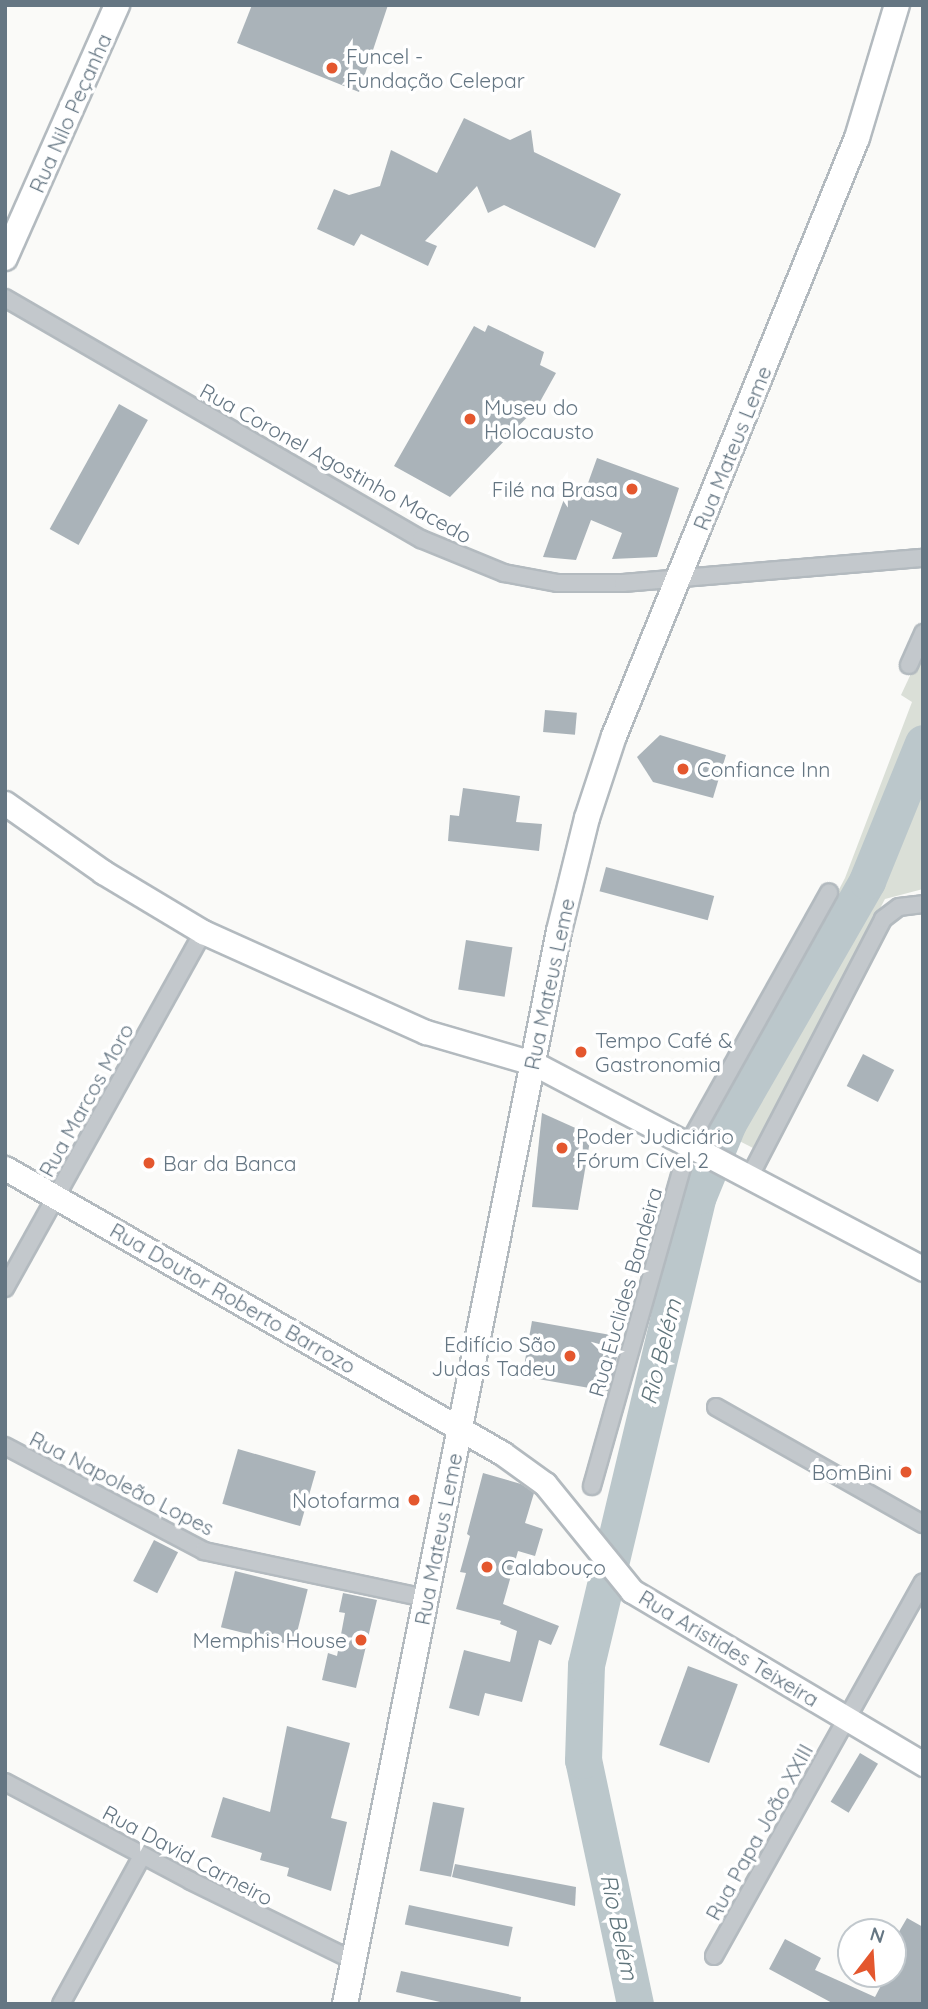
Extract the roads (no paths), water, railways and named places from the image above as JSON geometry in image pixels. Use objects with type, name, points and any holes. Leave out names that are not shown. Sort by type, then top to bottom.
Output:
[{"type":"main road","name":"Rua Nilo Peçanha","points":[[5,258],[117,5]]},
{"type":"main road","name":"Rua Mateus Leme","points":[[345,2004],[533,1063],[590,807],[614,736],[857,138],[897,5]]},
{"type":"main road","points":[[5,803],[103,872],[202,932],[426,1032],[533,1063],[923,1269]]},
{"type":"main road","name":"Rua Doutor Roberto Barrozo","points":[[5,1168],[460,1428]]},
{"type":"main road","name":"Rua Aristides Teixeira","points":[[460,1428],[545,1484],[622,1580],[923,1764]]},
{"type":"street","name":"Rua Coronel Agostinho Macedo","points":[[5,298],[449,553],[504,573],[558,583],[678,579],[923,558]]},
{"type":"street","points":[[909,665],[923,634]]},
{"type":"street","name":"Rua Euclides Bandeira","points":[[592,1486],[695,1147],[829,892]]},
{"type":"street","points":[[740,1171],[883,919],[899,907],[923,904]]},
{"type":"street","name":"Rua Marcos Moro","points":[[5,1288],[202,932]]},
{"type":"street","points":[[716,1407],[923,1524]]},
{"type":"street","name":"Rua Napoleão Lopes","points":[[5,1446],[204,1551],[426,1598]]},
{"type":"street","name":"Rua Papa João XXIII","points":[[714,1956],[923,1582]]},
{"type":"street","name":"Rua David Carneiro","points":[[5,1782],[142,1856],[354,1961]]},
{"type":"street","points":[[61,2004],[142,1856]]},
{"type":"waterway","name":"Rio Belém","points":[[635,2004],[583,1760],[586,1665],[698,1196],[728,1123],[867,881],[923,743]]},
{"type":"place","name":"Funcel - Fundação Celepar","points":[[332,68]]},
{"type":"place","name":"Museu do Holocausto","points":[[470,419]]},
{"type":"place","name":"Filé na Brasa","points":[[632,489]]},
{"type":"place","name":"Confiance Inn","points":[[683,769]]},
{"type":"place","name":"Tempo Café & Gastronomia","points":[[581,1052]]},
{"type":"place","name":"Poder Judiciário Fórum Cível 2","points":[[562,1148]]},
{"type":"place","name":"Bar da Banca","points":[[149,1163]]},
{"type":"place","name":"Edifício São Judas Tadeu","points":[[570,1356]]},
{"type":"place","name":"BomBini","points":[[906,1472]]},
{"type":"place","name":"Notofarma","points":[[414,1500]]},
{"type":"place","name":"Calabouço","points":[[487,1567]]},
{"type":"place","name":"Memphis House","points":[[361,1640]]}]
